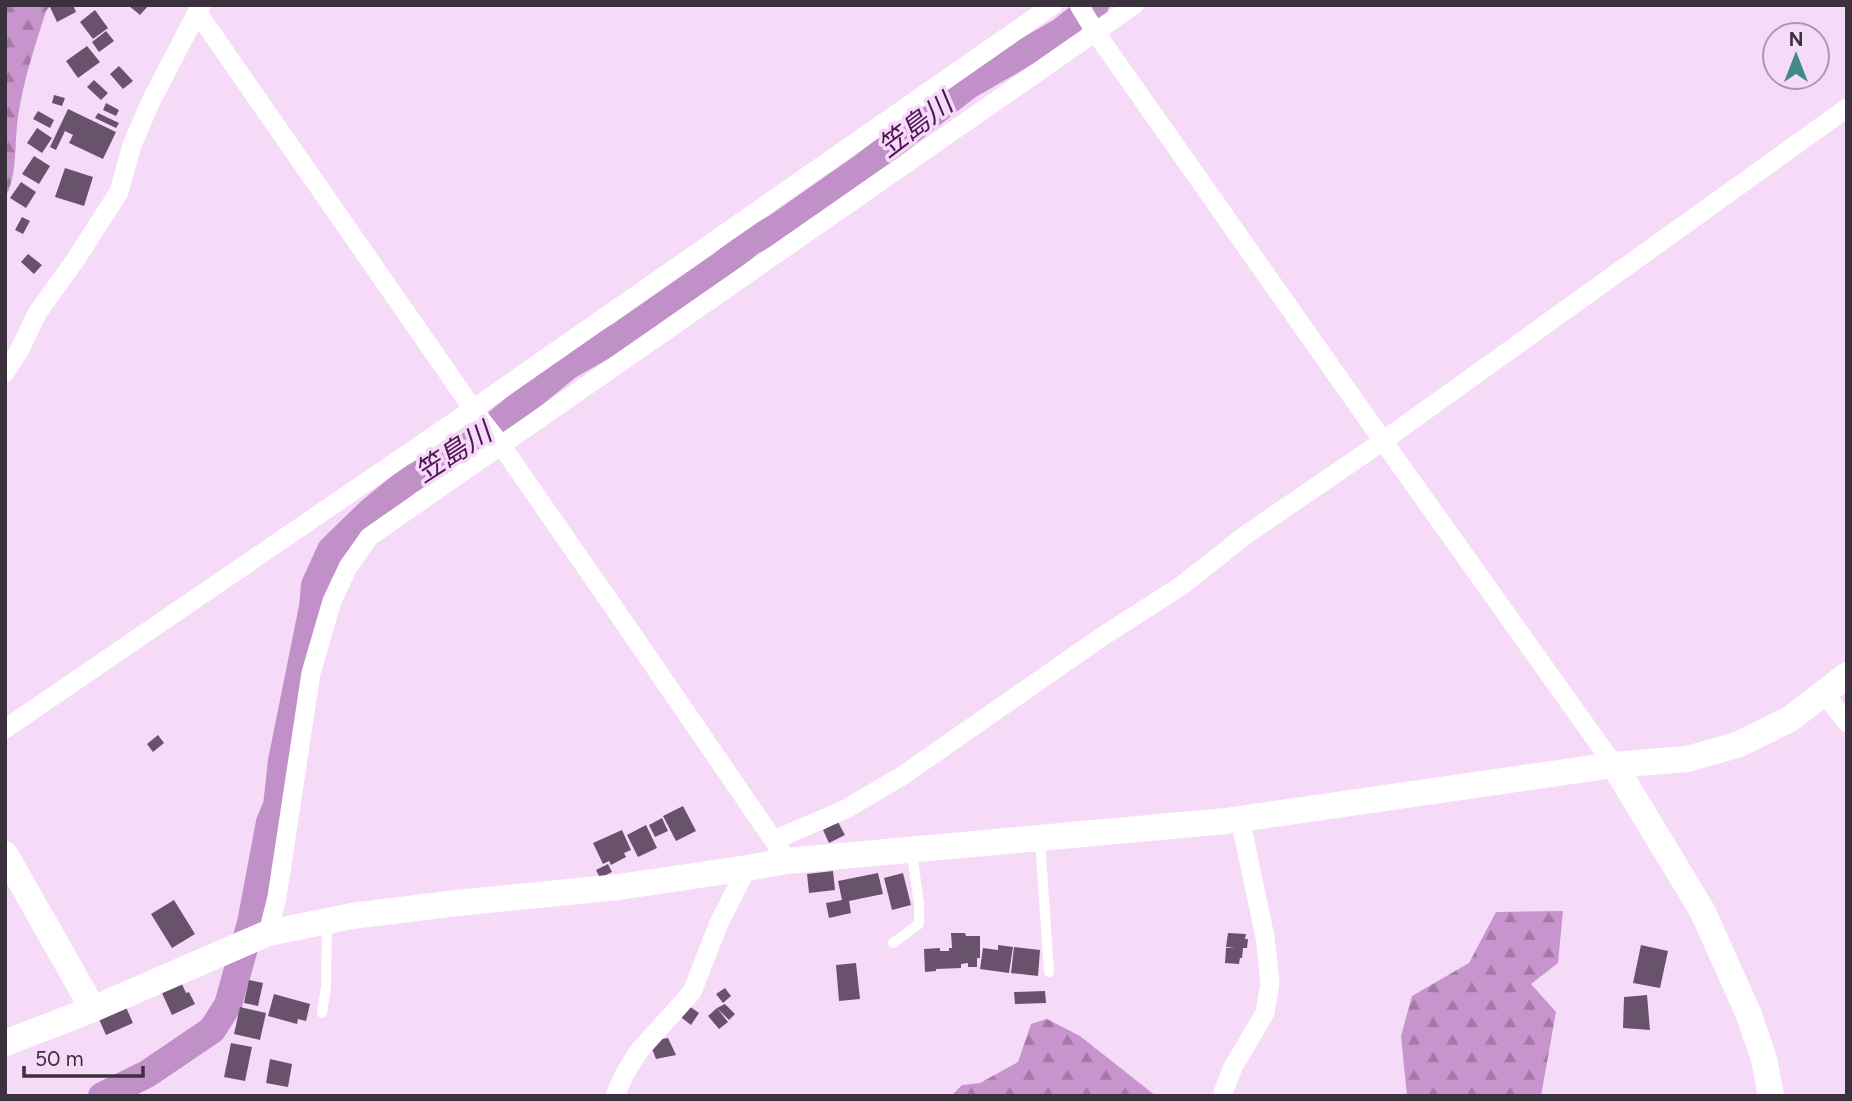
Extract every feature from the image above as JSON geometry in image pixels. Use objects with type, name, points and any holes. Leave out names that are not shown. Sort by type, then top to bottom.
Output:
[{"type":"street","points":[[5,729],[473,409],[1053,5]]},
{"type":"street","points":[[1079,5],[1383,442],[1614,765],[1703,912],[1749,1015],[1764,1059],[1771,1096]]},
{"type":"street","points":[[268,933],[277,897],[311,673],[337,589],[348,567],[369,537],[1134,5]]},
{"type":"street","points":[[5,373],[38,312],[119,192],[136,134],[199,9],[473,409],[781,850]]},
{"type":"street","points":[[5,1043],[93,1009],[268,933],[394,910],[619,887],[747,869],[902,776],[1100,638],[1181,586],[1247,534],[1383,442],[1847,108]]},
{"type":"street","points":[[781,850],[911,849],[1240,819],[1614,765],[1687,759],[1737,745],[1790,719],[1847,675]]},
{"type":"street","points":[[1824,693],[1847,723]]},
{"type":"street","points":[[1223,1093],[1233,1067],[1265,1013],[1270,982],[1265,937],[1240,819]]},
{"type":"street","points":[[5,854],[93,1009]]},
{"type":"street","points":[[615,1096],[639,1051],[692,992],[719,923],[747,869]]},
{"type":"lane","points":[[1040,837],[1049,972]]},
{"type":"lane","points":[[893,943],[919,924],[919,904],[911,849]]},
{"type":"lane","points":[[322,1013],[326,986],[327,921]]},
{"type":"green space","points":[[5,5],[51,5],[46,11],[23,90],[14,169],[5,198]]},
{"type":"green space","points":[[1563,911],[1558,963],[1531,984],[1556,1012],[1541,1096],[1407,1096],[1401,1036],[1412,996],[1469,963],[1496,912]]},
{"type":"green space","points":[[1047,1019],[1080,1036],[1156,1096],[951,1096],[962,1085],[980,1083],[1018,1062],[1031,1024]]},
{"type":"building","points":[[49,5],[73,5],[76,12],[57,22]]},
{"type":"building","points":[[128,5],[149,5],[140,15]]},
{"type":"building","points":[[95,10],[108,28],[93,39],[80,22]]},
{"type":"building","points":[[106,31],[114,41],[99,52],[92,42]]},
{"type":"building","points":[[87,46],[100,62],[78,78],[66,61]]},
{"type":"building","points":[[119,66],[133,81],[123,89],[110,74]]},
{"type":"building","points":[[94,80],[108,93],[101,100],[87,87]]},
{"type":"building","points":[[54,95],[65,98],[62,106],[52,103]]},
{"type":"building","points":[[106,103],[119,110],[116,116],[103,110]]},
{"type":"building","points":[[68,109],[116,132],[103,159],[69,143],[73,135],[65,131],[56,150],[50,147]]},
{"type":"building","points":[[38,111],[54,120],[50,128],[33,119]]},
{"type":"building","points":[[98,113],[119,123],[116,128],[95,118]]},
{"type":"building","points":[[37,128],[52,138],[42,153],[27,143]]},
{"type":"building","points":[[34,156],[50,166],[39,184],[22,174]]},
{"type":"building","points":[[65,168],[93,177],[84,206],[55,197]]},
{"type":"building","points":[[21,182],[36,192],[26,208],[10,198]]},
{"type":"building","points":[[22,217],[30,221],[23,234],[15,230]]},
{"type":"building","points":[[28,254],[42,265],[34,274],[21,262]]},
{"type":"building","points":[[158,735],[164,743],[153,752],[147,744]]},
{"type":"building","points":[[683,806],[696,831],[676,841],[663,816]]},
{"type":"building","points":[[662,818],[668,831],[655,837],[649,825]]},
{"type":"building","points":[[838,822],[845,835],[829,843],[823,830]]},
{"type":"building","points":[[646,825],[657,848],[638,857],[627,835]]},
{"type":"building","points":[[622,830],[631,850],[624,853],[626,857],[611,865],[609,861],[603,864],[593,843]]},
{"type":"building","points":[[608,864],[612,872],[600,878],[596,870]]},
{"type":"building","points":[[833,871],[835,890],[809,893],[807,874]]},
{"type":"building","points":[[878,873],[883,894],[849,901],[851,913],[829,918],[826,903],[842,900],[838,881]]},
{"type":"building","points":[[903,873],[911,905],[892,910],[884,878]]},
{"type":"building","points":[[174,900],[195,934],[172,948],[151,914]]},
{"type":"building","points":[[951,933],[980,936],[980,958],[977,958],[977,967],[968,967],[968,963],[961,964],[961,968],[925,972],[924,949],[940,948],[940,951],[949,951],[949,948],[952,948]]},
{"type":"building","points":[[1228,933],[1246,934],[1245,939],[1248,939],[1247,948],[1243,948],[1239,964],[1225,963],[1226,948],[1235,948],[1226,947]]},
{"type":"building","points":[[998,945],[1013,947],[1009,973],[980,969],[983,948],[998,950]]},
{"type":"building","points":[[1641,945],[1668,951],[1660,988],[1633,983]]},
{"type":"building","points":[[1014,947],[1040,950],[1038,976],[1011,973]]},
{"type":"building","points":[[856,963],[860,999],[839,1001],[836,965]]},
{"type":"building","points":[[249,980],[263,983],[258,1006],[244,1003]]},
{"type":"building","points":[[182,984],[195,1004],[172,1015],[162,993]]},
{"type":"building","points":[[725,988],[731,996],[723,1003],[716,994]]},
{"type":"building","points":[[1045,991],[1046,1003],[1015,1004],[1014,992]]},
{"type":"building","points":[[274,994],[310,1004],[306,1021],[298,1019],[297,1024],[268,1016]]},
{"type":"building","points":[[1647,995],[1650,1030],[1623,1028],[1624,997]]},
{"type":"building","points":[[725,1004],[735,1014],[729,1020],[717,1008]]},
{"type":"building","points":[[125,1005],[133,1023],[106,1035],[98,1017]]},
{"type":"building","points":[[689,1006],[699,1013],[691,1025],[678,1015]]},
{"type":"building","points":[[240,1007],[266,1013],[260,1040],[234,1034]]},
{"type":"building","points":[[717,1008],[728,1022],[719,1029],[708,1016]]},
{"type":"building","points":[[668,1038],[676,1055],[656,1059],[649,1041]]},
{"type":"building","points":[[231,1043],[252,1047],[245,1081],[224,1077]]},
{"type":"building","points":[[270,1059],[292,1064],[288,1087],[266,1083]]},
{"type":"waterway","name":"笠島川","points":[[102,1096],[147,1074],[212,1030],[228,1005],[251,923],[270,822],[277,806],[282,761],[315,585],[331,550],[370,512],[409,480],[458,455],[569,365],[620,336],[722,265],[750,242],[776,228],[862,168],[967,86],[1062,31],[1095,5]]}]
